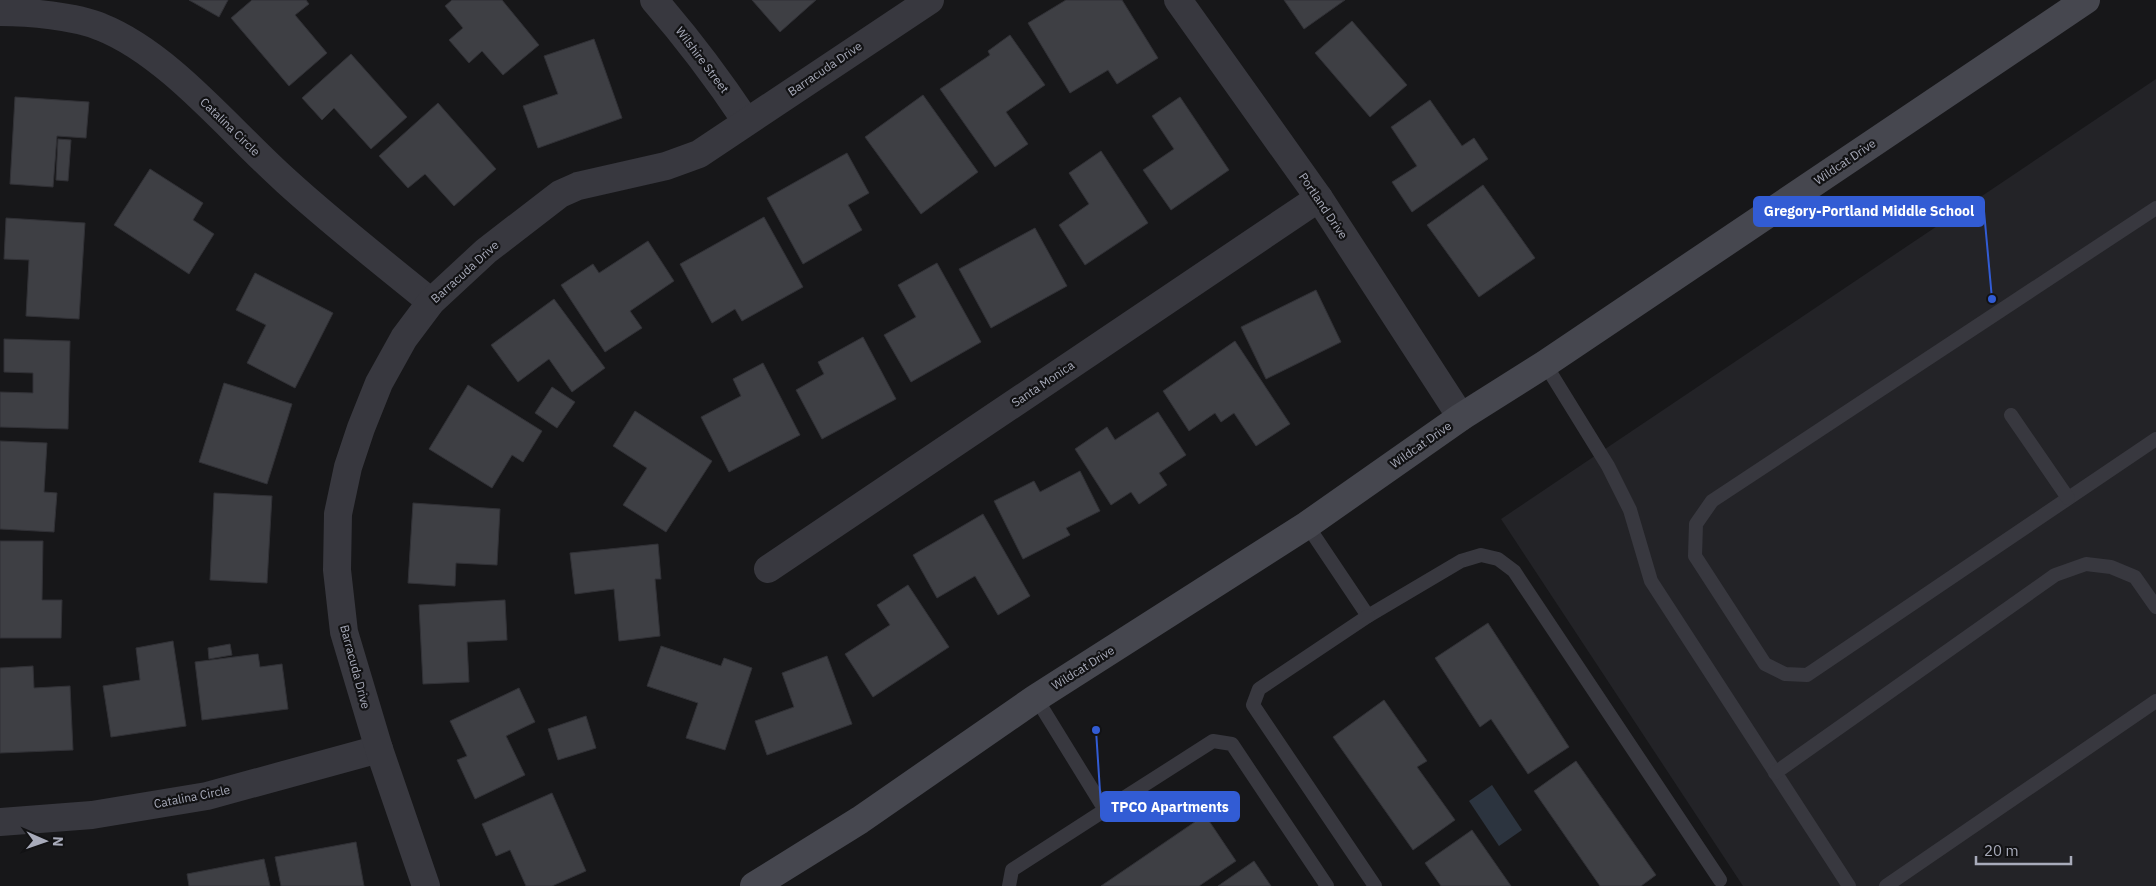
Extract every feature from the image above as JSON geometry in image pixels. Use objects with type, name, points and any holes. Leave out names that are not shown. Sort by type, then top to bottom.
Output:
[{"type":"main road","name":"Wildcat Drive","points":[[754,886],[860,820],[1036,698],[1307,525],[1461,417],[1545,364],[2086,0]]},
{"type":"street","name":"Wilshire Street","points":[[654,0],[689,40],[721,83],[746,122]]},
{"type":"street","name":"Barracuda Drive","points":[[426,886],[379,749],[344,632],[337,570],[338,514],[350,459],[360,428],[380,383],[404,338],[431,302],[486,251],[560,194],[594,181],[666,166],[699,154],[930,0]]},
{"type":"street","name":"Portland Drive","points":[[1178,0],[1318,198],[1461,417]]},
{"type":"street","name":"Catalina Circle","points":[[0,12],[27,12],[100,26],[148,53],[189,88],[285,181],[431,302]]},
{"type":"street","name":"Santa Monica","points":[[768,569],[1318,198]]},
{"type":"street","name":"Catalina Circle","points":[[0,822],[92,815],[207,796],[379,749]]},
{"type":"lane","points":[[2156,208],[1712,501],[1696,524],[1695,556],[1765,664],[1785,674],[1807,675],[2156,439]]},
{"type":"lane","points":[[1545,364],[1608,466],[1630,510],[1651,581],[1849,886]]},
{"type":"lane","points":[[2011,415],[2068,498]]},
{"type":"lane","points":[[1307,525],[1368,616]]},
{"type":"lane","points":[[1375,886],[1253,705],[1259,689],[1368,616],[1461,561],[1481,555],[1498,559],[1514,572],[1720,880]]},
{"type":"lane","points":[[1775,773],[2055,575],[2086,564],[2111,567],[2135,577],[2156,607]]},
{"type":"lane","points":[[1036,698],[1105,810]]},
{"type":"lane","points":[[1886,886],[2156,701]]},
{"type":"lane","points":[[1009,886],[1012,870],[1213,741],[1232,744],[1327,886]]},
{"type":"shaded area","points":[[2156,79],[2156,886],[1743,886],[1501,519]]},
{"type":"water","points":[[1492,785],[1522,830],[1499,846],[1469,801]]},
{"type":"building","points":[[189,0],[228,0],[219,17]]},
{"type":"building","points":[[252,0],[306,0],[309,4],[295,15],[327,53],[289,86],[231,18]]},
{"type":"building","points":[[452,0],[502,0],[539,45],[503,75],[482,51],[469,63],[449,40],[463,28],[445,6]]},
{"type":"building","points":[[752,0],[816,0],[780,32]]},
{"type":"building","points":[[1066,0],[1122,0],[1158,58],[1117,84],[1108,70],[1070,93],[1028,23]]},
{"type":"building","points":[[1284,0],[1345,0],[1304,29]]},
{"type":"building","points":[[1352,21],[1407,85],[1370,117],[1315,53]]},
{"type":"building","points":[[1010,35],[1045,85],[1006,112],[1028,144],[995,167],[940,89],[990,55],[988,51]]},
{"type":"building","points":[[594,39],[622,118],[538,148],[523,106],[558,94],[544,56]]},
{"type":"building","points":[[351,54],[407,117],[371,149],[334,108],[322,120],[302,98]]},
{"type":"building","points":[[923,95],[978,172],[921,214],[865,137]]},
{"type":"building","points":[[15,97],[89,102],[86,138],[57,136],[53,187],[10,184]]},
{"type":"building","points":[[1180,97],[1229,170],[1171,210],[1143,170],[1174,149],[1152,116]]},
{"type":"building","points":[[1430,100],[1462,146],[1474,138],[1488,159],[1412,212],[1392,182],[1417,166],[1391,127]]},
{"type":"building","points":[[438,103],[496,169],[454,206],[425,174],[408,188],[379,156]]},
{"type":"building","points":[[58,139],[71,140],[68,181],[56,180]]},
{"type":"building","points":[[1101,151],[1148,223],[1085,265],[1059,225],[1089,204],[1069,173]]},
{"type":"building","points":[[847,153],[869,193],[848,205],[862,230],[803,264],[767,198]]},
{"type":"building","points":[[150,169],[203,203],[193,220],[214,234],[189,274],[114,225]]},
{"type":"building","points":[[1483,185],[1535,258],[1479,297],[1427,225]]},
{"type":"building","points":[[764,217],[803,287],[742,321],[735,309],[712,323],[680,264]]},
{"type":"building","points":[[6,218],[85,223],[79,319],[26,316],[29,260],[4,259]]},
{"type":"building","points":[[1035,228],[1067,286],[991,328],[959,269]]},
{"type":"building","points":[[648,241],[674,281],[630,311],[642,328],[605,352],[561,285],[593,264],[599,273]]},
{"type":"building","points":[[937,263],[981,342],[911,382],[884,335],[916,317],[898,285]]},
{"type":"building","points":[[255,273],[333,313],[295,388],[247,363],[266,325],[236,310]]},
{"type":"building","points":[[1316,290],[1341,342],[1266,379],[1241,327]]},
{"type":"building","points":[[554,299],[605,368],[572,392],[549,359],[518,382],[491,345]]},
{"type":"building","points":[[863,337],[896,399],[822,439],[796,390],[824,374],[818,362]]},
{"type":"building","points":[[4,339],[70,341],[68,429],[0,427],[0,392],[33,393],[33,373],[4,372]]},
{"type":"building","points":[[1235,341],[1290,424],[1256,446],[1234,413],[1221,422],[1215,413],[1189,431],[1163,391]]},
{"type":"building","points":[[763,363],[800,435],[729,472],[701,417],[741,396],[733,379]]},
{"type":"building","points":[[224,383],[292,404],[267,484],[199,462]]},
{"type":"building","points":[[468,385],[542,431],[523,462],[512,455],[492,488],[429,449]]},
{"type":"building","points":[[552,387],[575,402],[557,428],[535,413]]},
{"type":"building","points":[[635,411],[712,461],[666,532],[623,505],[647,468],[613,446]]},
{"type":"building","points":[[1158,412],[1186,455],[1159,473],[1167,485],[1139,504],[1131,492],[1111,505],[1075,449],[1107,427],[1115,440]]},
{"type":"building","points":[[0,441],[47,443],[44,492],[57,493],[54,532],[0,529]]},
{"type":"building","points":[[1080,471],[1100,511],[1066,528],[1070,535],[1023,559],[994,501],[1034,481],[1040,492]]},
{"type":"building","points":[[214,493],[272,496],[267,583],[210,580]]},
{"type":"building","points":[[413,503],[500,509],[497,565],[456,563],[455,586],[408,583]]},
{"type":"building","points":[[983,514],[1030,596],[998,615],[975,576],[937,598],[913,555]]},
{"type":"building","points":[[0,541],[43,541],[42,600],[62,600],[61,638],[0,638]]},
{"type":"building","points":[[658,544],[661,579],[655,579],[660,636],[619,641],[614,589],[575,594],[570,553]]},
{"type":"building","points":[[908,585],[949,647],[873,697],[845,654],[890,625],[877,605]]},
{"type":"building","points":[[505,600],[507,640],[467,642],[469,682],[423,684],[419,605]]},
{"type":"building","points":[[1488,623],[1569,747],[1528,774],[1491,719],[1480,727],[1435,658]]},
{"type":"building","points":[[173,641],[186,726],[111,737],[103,686],[140,680],[136,648]]},
{"type":"building","points":[[230,644],[232,655],[209,659],[208,648]]},
{"type":"building","points":[[661,646],[721,666],[724,658],[752,668],[725,750],[686,738],[698,703],[647,686]]},
{"type":"building","points":[[258,654],[260,667],[282,664],[288,709],[202,720],[195,662]]},
{"type":"building","points":[[827,656],[852,724],[767,755],[755,721],[794,707],[782,673]]},
{"type":"building","points":[[33,666],[34,688],[70,686],[73,750],[0,753],[0,668]]},
{"type":"building","points":[[519,688],[535,722],[506,736],[525,775],[475,799],[457,760],[467,756],[450,721]]},
{"type":"building","points":[[1384,700],[1427,761],[1417,767],[1455,820],[1413,850],[1333,737]]},
{"type":"building","points":[[586,716],[596,748],[558,760],[548,729]]},
{"type":"building","points":[[1576,761],[1656,875],[1641,886],[1600,886],[1534,791]]},
{"type":"building","points":[[552,793],[586,871],[552,886],[526,886],[510,850],[496,856],[482,824]]},
{"type":"building","points":[[1205,815],[1236,861],[1199,886],[1101,886]]},
{"type":"building","points":[[1472,830],[1511,886],[1441,886],[1425,863]]},
{"type":"building","points":[[356,842],[364,886],[281,886],[275,857]]},
{"type":"building","points":[[264,859],[270,886],[189,886],[187,874]]},
{"type":"building","points":[[1254,861],[1271,886],[1218,886]]},
{"type":"place","name":"Gregory-Portland Middle School","points":[[1992,299]]},
{"type":"place","name":"TPCO Apartments","points":[[1096,730]]}]
